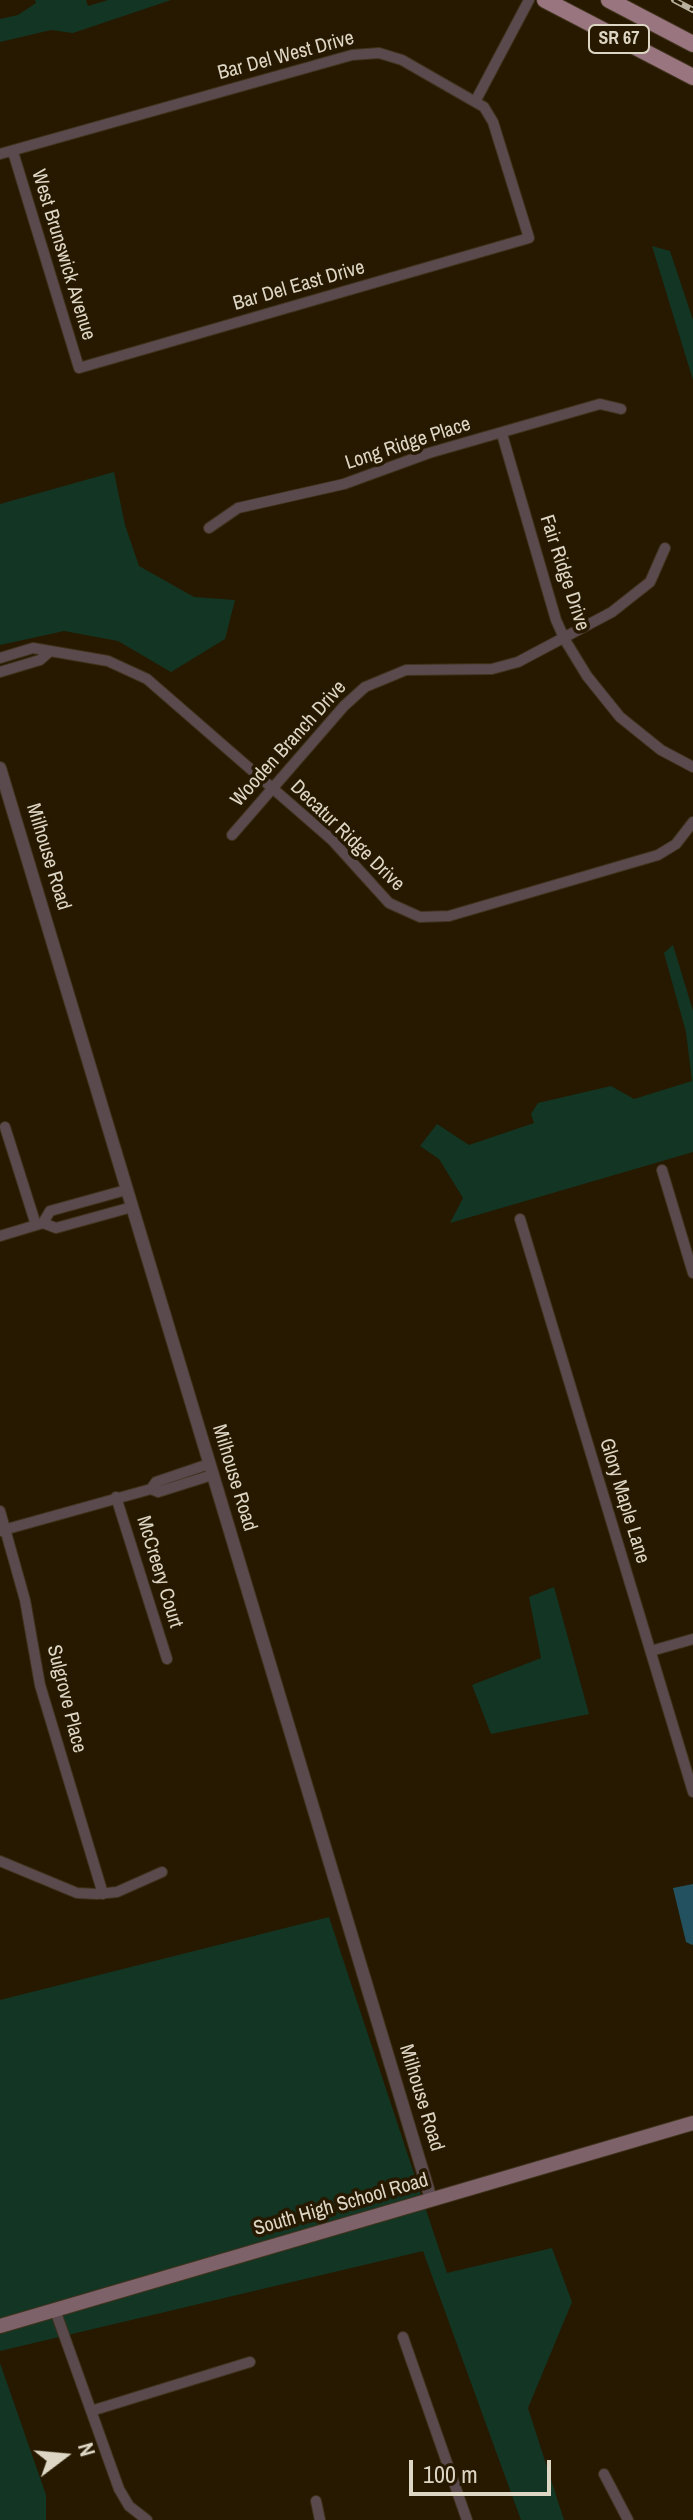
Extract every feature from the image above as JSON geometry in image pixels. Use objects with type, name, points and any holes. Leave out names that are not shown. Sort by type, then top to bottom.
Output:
[{"type":"main road","name":"SR 67","points":[[545,0],[693,77]]},
{"type":"main road","name":"SR 67","points":[[609,0],[693,44]]},
{"type":"main road","name":"South High School Road","points":[[0,2326],[693,2123]]},
{"type":"street","points":[[476,100],[529,0]]},
{"type":"street","name":"Bar Del West Drive","points":[[0,154],[361,53],[393,56],[476,100]]},
{"type":"street","name":"Bar Del East Drive","points":[[79,368],[529,238],[493,122],[476,100]]},
{"type":"street","name":"West Brunswick Avenue","points":[[13,152],[79,368]]},
{"type":"street","name":"Long Ridge Place","points":[[209,528],[238,508],[344,484],[429,453],[600,404],[621,409]]},
{"type":"street","name":"Fair Ridge Drive","points":[[502,434],[556,620],[565,640],[587,676],[620,717],[661,750],[693,767]]},
{"type":"street","name":"Wooden Branch Drive","points":[[232,835],[344,706],[373,682],[411,670],[501,668],[565,640],[612,612],[650,582],[665,548]]},
{"type":"street","name":"Decatur Ridge Drive","points":[[0,658],[33,648],[108,661],[147,679],[332,840],[389,903],[424,918],[449,916],[653,857],[682,838],[693,822]]},
{"type":"street","points":[[0,672],[40,660],[49,652]]},
{"type":"street","name":"Milhouse Road","points":[[0,768],[431,2199]]},
{"type":"street","points":[[682,838],[693,847]]},
{"type":"street","points":[[5,1127],[40,1224]]},
{"type":"street","points":[[662,1170],[693,1273]]},
{"type":"street","points":[[40,1224],[50,1211],[126,1190]]},
{"type":"street","points":[[0,1236],[40,1224],[56,1228],[132,1207]]},
{"type":"street","name":"Glory Maple Lane","points":[[520,1219],[693,1792]]},
{"type":"street","points":[[3,1530],[116,1497],[151,1489],[158,1492],[211,1469]]},
{"type":"street","name":"McCreery Court","points":[[116,1497],[167,1659]]},
{"type":"street","name":"Sulgrove Place","points":[[0,1511],[25,1600],[40,1685],[103,1894]]},
{"type":"street","points":[[651,1651],[693,1639]]},
{"type":"street","points":[[0,1861],[77,1893],[117,1892],[162,1872]]},
{"type":"street","points":[[55,2310],[119,2489],[129,2506],[147,2520]]},
{"type":"street","points":[[403,2337],[467,2520]]},
{"type":"street","points":[[91,2411],[250,2362]]},
{"type":"street","points":[[604,2474],[628,2520]]},
{"type":"street","points":[[316,2501],[320,2520]]},
{"type":"green space","points":[[35,0],[86,0],[88,6],[108,0],[171,0],[73,33],[51,30],[0,42],[0,19],[18,15],[36,3]]},
{"type":"green space","points":[[652,246],[670,251],[693,320],[693,380]]},
{"type":"green space","points":[[114,472],[125,525],[139,566],[194,597],[235,600],[225,639],[171,672],[118,641],[64,631],[0,645],[0,504]]},
{"type":"green space","points":[[673,945],[693,1011],[693,1152],[450,1223],[463,1198],[439,1159],[420,1146],[437,1124],[469,1145],[534,1123],[531,1114],[538,1103],[611,1086],[634,1099],[692,1081],[686,1032],[664,953]]},
{"type":"green space","points":[[554,1587],[589,1714],[491,1734],[472,1685],[541,1658],[529,1597]]},
{"type":"green space","points":[[329,1917],[447,2273],[552,2248],[572,2302],[528,2408],[564,2520],[521,2520],[423,2251],[0,2351],[0,2000]]},
{"type":"green space","points":[[0,2363],[46,2495],[46,2520],[0,2520]]},
{"type":"water","points":[[693,1884],[692,1945],[686,1942],[673,1888]]},
{"type":"railway","points":[[674,0],[693,10]]}]
